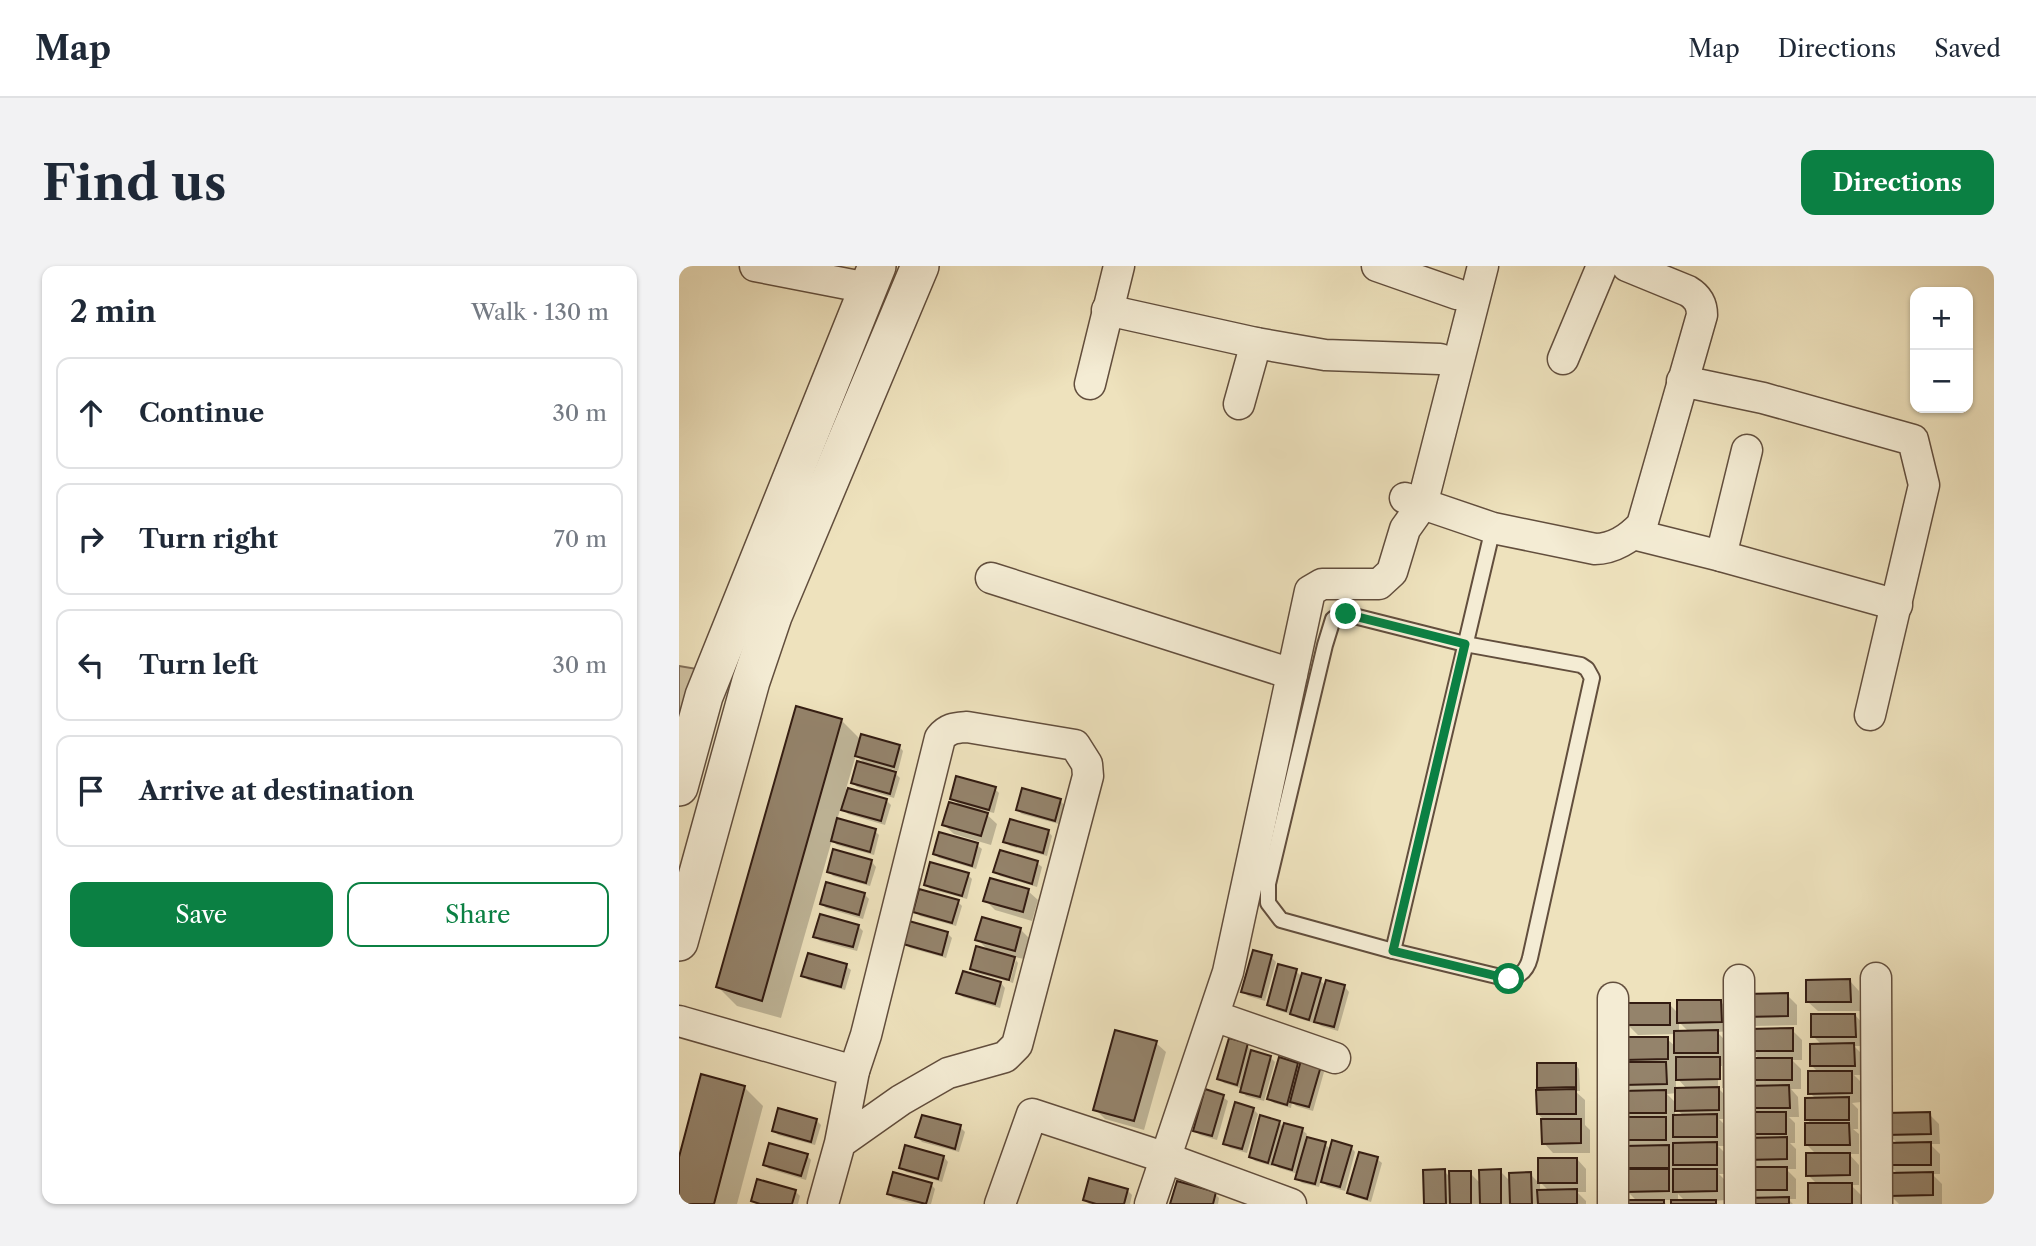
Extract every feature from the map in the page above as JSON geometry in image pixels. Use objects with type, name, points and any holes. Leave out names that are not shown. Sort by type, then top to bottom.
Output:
[{"type":"street","points":[[679,787],[704,696],[873,277],[755,266]]},
{"type":"street","points":[[679,942],[758,658],[773,616],[920,266]]},
{"type":"street","points":[[1090,384],[1119,266]]},
{"type":"street","points":[[1377,266],[1461,280],[1440,359],[1411,511]]},
{"type":"street","points":[[1150,1204],[1228,972],[1309,596],[1313,588],[1322,584],[1379,584],[1392,572],[1483,266]]},
{"type":"street","points":[[1563,359],[1602,266]]},
{"type":"street","points":[[1411,511],[1595,550],[1605,549],[1633,534],[1642,525],[1702,315],[1702,307],[1688,291],[1627,266]]},
{"type":"street","points":[[1107,310],[1256,343],[1325,355],[1440,359]]},
{"type":"street","points":[[1239,404],[1256,343]]},
{"type":"street","points":[[1682,382],[1763,398],[1913,440],[1924,485],[1870,715]]},
{"type":"street","points":[[1721,556],[1747,450]]},
{"type":"street","points":[[1633,534],[1897,605]]},
{"type":"street","points":[[992,578],[1292,674]]},
{"type":"street","points":[[723,647],[758,658]]},
{"type":"street","points":[[823,1204],[840,1143],[854,1071],[866,1035],[940,738],[945,731],[967,727],[1075,745],[1087,764],[1088,776],[1017,1045],[1005,1057],[948,1073],[901,1100],[840,1143]]},
{"type":"street","points":[[1876,978],[1877,1204]]},
{"type":"street","points":[[1739,980],[1740,1204]]},
{"type":"street","points":[[1612,998],[1613,1204]]},
{"type":"street","points":[[1214,1016],[1335,1058]]},
{"type":"street","points":[[679,1021],[854,1071]]},
{"type":"street","points":[[1000,1204],[1032,1114],[1167,1157],[1291,1204]]},
{"type":"lane","points":[[1393,951],[1493,528]]},
{"type":"lane","points":[[1346,614],[1465,644],[1581,665],[1587,669],[1592,678],[1530,958],[1524,971],[1509,979],[1393,951],[1281,920],[1268,903],[1268,884],[1333,618],[1346,614]]},
{"type":"shaded area","points":[[679,666],[697,669],[679,734]]},
{"type":"building","points":[[796,706],[842,719],[762,1001],[716,987]]},
{"type":"building","points":[[861,734],[900,745],[894,767],[855,756]]},
{"type":"building","points":[[857,761],[896,772],[890,794],[851,783]]},
{"type":"building","points":[[956,776],[996,787],[989,810],[950,799]]},
{"type":"building","points":[[848,788],[887,799],[881,821],[841,810]]},
{"type":"building","points":[[1022,788],[1061,799],[1055,821],[1016,810]]},
{"type":"building","points":[[949,802],[988,813],[981,836],[942,825]]},
{"type":"building","points":[[837,818],[876,829],[870,852],[831,841]]},
{"type":"building","points":[[1010,819],[1049,830],[1043,853],[1003,842]]},
{"type":"building","points":[[939,832],[978,843],[972,866],[933,854]]},
{"type":"building","points":[[833,849],[872,860],[866,883],[827,872]]},
{"type":"building","points":[[1000,850],[1038,861],[1032,884],[993,872]]},
{"type":"building","points":[[930,862],[969,873],[962,896],[924,885]]},
{"type":"building","points":[[990,878],[1029,889],[1023,912],[983,901]]},
{"type":"building","points":[[826,882],[865,893],[859,915],[820,904]]},
{"type":"building","points":[[919,889],[959,900],[952,923],[913,912]]},
{"type":"building","points":[[820,914],[859,925],[853,947],[813,937]]},
{"type":"building","points":[[982,917],[1021,928],[1015,951],[975,940]]},
{"type":"building","points":[[909,921],[948,932],[942,955],[903,944]]},
{"type":"building","points":[[976,946],[1015,957],[1009,980],[970,969]]},
{"type":"building","points":[[1253,950],[1272,955],[1261,997],[1241,992]]},
{"type":"building","points":[[808,953],[847,964],[841,987],[801,976]]},
{"type":"building","points":[[1278,964],[1297,969],[1286,1011],[1267,1005]]},
{"type":"building","points":[[963,971],[1001,982],[995,1004],[956,993]]},
{"type":"building","points":[[1302,973],[1321,978],[1309,1020],[1290,1014]]},
{"type":"building","points":[[1850,979],[1851,1002],[1806,1002],[1806,980]]},
{"type":"building","points":[[1326,980],[1345,985],[1334,1027],[1314,1022]]},
{"type":"building","points":[[1788,993],[1788,1016],[1744,1017],[1744,994]]},
{"type":"building","points":[[1677,1000],[1721,1000],[1722,1022],[1677,1023]]},
{"type":"building","points":[[1626,1003],[1670,1003],[1670,1025],[1626,1025]]},
{"type":"building","points":[[1811,1014],[1855,1014],[1856,1037],[1811,1037]]},
{"type":"building","points":[[1793,1028],[1793,1051],[1749,1051],[1749,1029]]},
{"type":"building","points":[[1115,1030],[1157,1041],[1134,1121],[1093,1110]]},
{"type":"building","points":[[1718,1030],[1718,1053],[1674,1053],[1674,1031]]},
{"type":"building","points":[[1623,1037],[1668,1037],[1668,1059],[1624,1060]]},
{"type":"building","points":[[1229,1038],[1248,1043],[1237,1085],[1217,1079]]},
{"type":"building","points":[[1854,1043],[1855,1066],[1810,1066],[1810,1044]]},
{"type":"building","points":[[1251,1050],[1271,1056],[1260,1097],[1240,1092]]},
{"type":"building","points":[[1279,1057],[1298,1063],[1287,1105],[1267,1099]]},
{"type":"building","points":[[1676,1057],[1720,1057],[1720,1079],[1676,1080]]},
{"type":"building","points":[[1748,1058],[1792,1058],[1792,1080],[1748,1080]]},
{"type":"building","points":[[1301,1060],[1321,1066],[1309,1107],[1290,1102]]},
{"type":"building","points":[[1622,1062],[1666,1062],[1667,1084],[1623,1085]]},
{"type":"building","points":[[1537,1063],[1576,1063],[1576,1087],[1537,1088]]},
{"type":"building","points":[[1808,1071],[1852,1071],[1852,1093],[1808,1094]]},
{"type":"building","points":[[701,1074],[745,1086],[714,1204],[679,1204],[679,1157]]},
{"type":"building","points":[[1789,1085],[1790,1108],[1745,1108],[1745,1086]]},
{"type":"building","points":[[1719,1087],[1719,1110],[1675,1111],[1675,1088]]},
{"type":"building","points":[[1205,1089],[1224,1095],[1212,1136],[1193,1131]]},
{"type":"building","points":[[1576,1089],[1576,1114],[1537,1114],[1536,1090]]},
{"type":"building","points":[[1666,1090],[1666,1113],[1622,1113],[1621,1091]]},
{"type":"building","points":[[1849,1097],[1849,1120],[1805,1120],[1805,1098]]},
{"type":"building","points":[[1235,1102],[1254,1108],[1242,1149],[1223,1144]]},
{"type":"building","points":[[778,1108],[817,1119],[811,1142],[772,1131]]},
{"type":"building","points":[[1742,1112],[1786,1112],[1786,1134],[1742,1134]]},
{"type":"building","points":[[1930,1112],[1931,1134],[1886,1135],[1886,1113]]},
{"type":"building","points":[[1717,1114],[1717,1137],[1673,1137],[1673,1115]]},
{"type":"building","points":[[922,1115],[961,1125],[955,1149],[915,1137]]},
{"type":"building","points":[[1260,1115],[1280,1121],[1268,1163],[1249,1157]]},
{"type":"building","points":[[1622,1117],[1666,1117],[1666,1140],[1622,1140]]},
{"type":"building","points":[[1541,1119],[1581,1119],[1581,1143],[1542,1144]]},
{"type":"building","points":[[1284,1123],[1303,1128],[1292,1170],[1272,1164]]},
{"type":"building","points":[[1805,1123],[1849,1123],[1850,1145],[1805,1145]]},
{"type":"building","points":[[1307,1137],[1326,1142],[1315,1184],[1295,1179]]},
{"type":"building","points":[[1787,1137],[1787,1159],[1743,1160],[1743,1138]]},
{"type":"building","points":[[1332,1140],[1352,1146],[1340,1187],[1321,1182]]},
{"type":"building","points":[[1717,1142],[1717,1165],[1673,1165],[1673,1143]]},
{"type":"building","points":[[1931,1142],[1931,1165],[1887,1165],[1886,1143]]},
{"type":"building","points":[[769,1143],[808,1154],[801,1176],[763,1165]]},
{"type":"building","points":[[905,1145],[944,1156],[938,1179],[899,1168]]},
{"type":"building","points":[[1669,1145],[1669,1168],[1625,1168],[1624,1146]]},
{"type":"building","points":[[1359,1152],[1378,1157],[1367,1199],[1347,1193]]},
{"type":"building","points":[[1806,1153],[1850,1153],[1850,1175],[1806,1176]]},
{"type":"building","points":[[1538,1158],[1577,1158],[1577,1183],[1538,1183]]},
{"type":"building","points":[[1743,1167],[1787,1167],[1787,1190],[1743,1190]]},
{"type":"building","points":[[1445,1169],[1446,1204],[1424,1204],[1423,1170]]},
{"type":"building","points":[[1501,1169],[1501,1204],[1480,1204],[1479,1170]]},
{"type":"building","points":[[1625,1169],[1669,1169],[1669,1191],[1625,1192]]},
{"type":"building","points":[[1673,1169],[1717,1169],[1717,1191],[1673,1192]]},
{"type":"building","points":[[1449,1171],[1471,1171],[1471,1204],[1450,1204]]},
{"type":"building","points":[[893,1172],[932,1183],[926,1204],[887,1194]]},
{"type":"building","points":[[1531,1172],[1532,1204],[1510,1204],[1509,1173]]},
{"type":"building","points":[[1933,1172],[1933,1195],[1889,1196],[1889,1173]]},
{"type":"building","points":[[1089,1178],[1128,1189],[1124,1204],[1096,1204],[1083,1200]]},
{"type":"building","points":[[757,1179],[796,1190],[792,1204],[760,1204],[751,1201]]},
{"type":"building","points":[[1177,1181],[1216,1192],[1213,1204],[1170,1204]]},
{"type":"building","points":[[1808,1183],[1852,1183],[1852,1204],[1808,1204]]},
{"type":"building","points":[[1577,1189],[1577,1204],[1538,1204],[1537,1190]]},
{"type":"building","points":[[1789,1197],[1789,1204],[1745,1204],[1745,1198]]},
{"type":"building","points":[[1619,1200],[1664,1200],[1664,1204],[1620,1204]]},
{"type":"building","points":[[1671,1200],[1716,1200],[1716,1204],[1671,1204]]},
{"type":"route","points":[[1346,614],[1465,644],[1393,951],[1509,979]]}]
